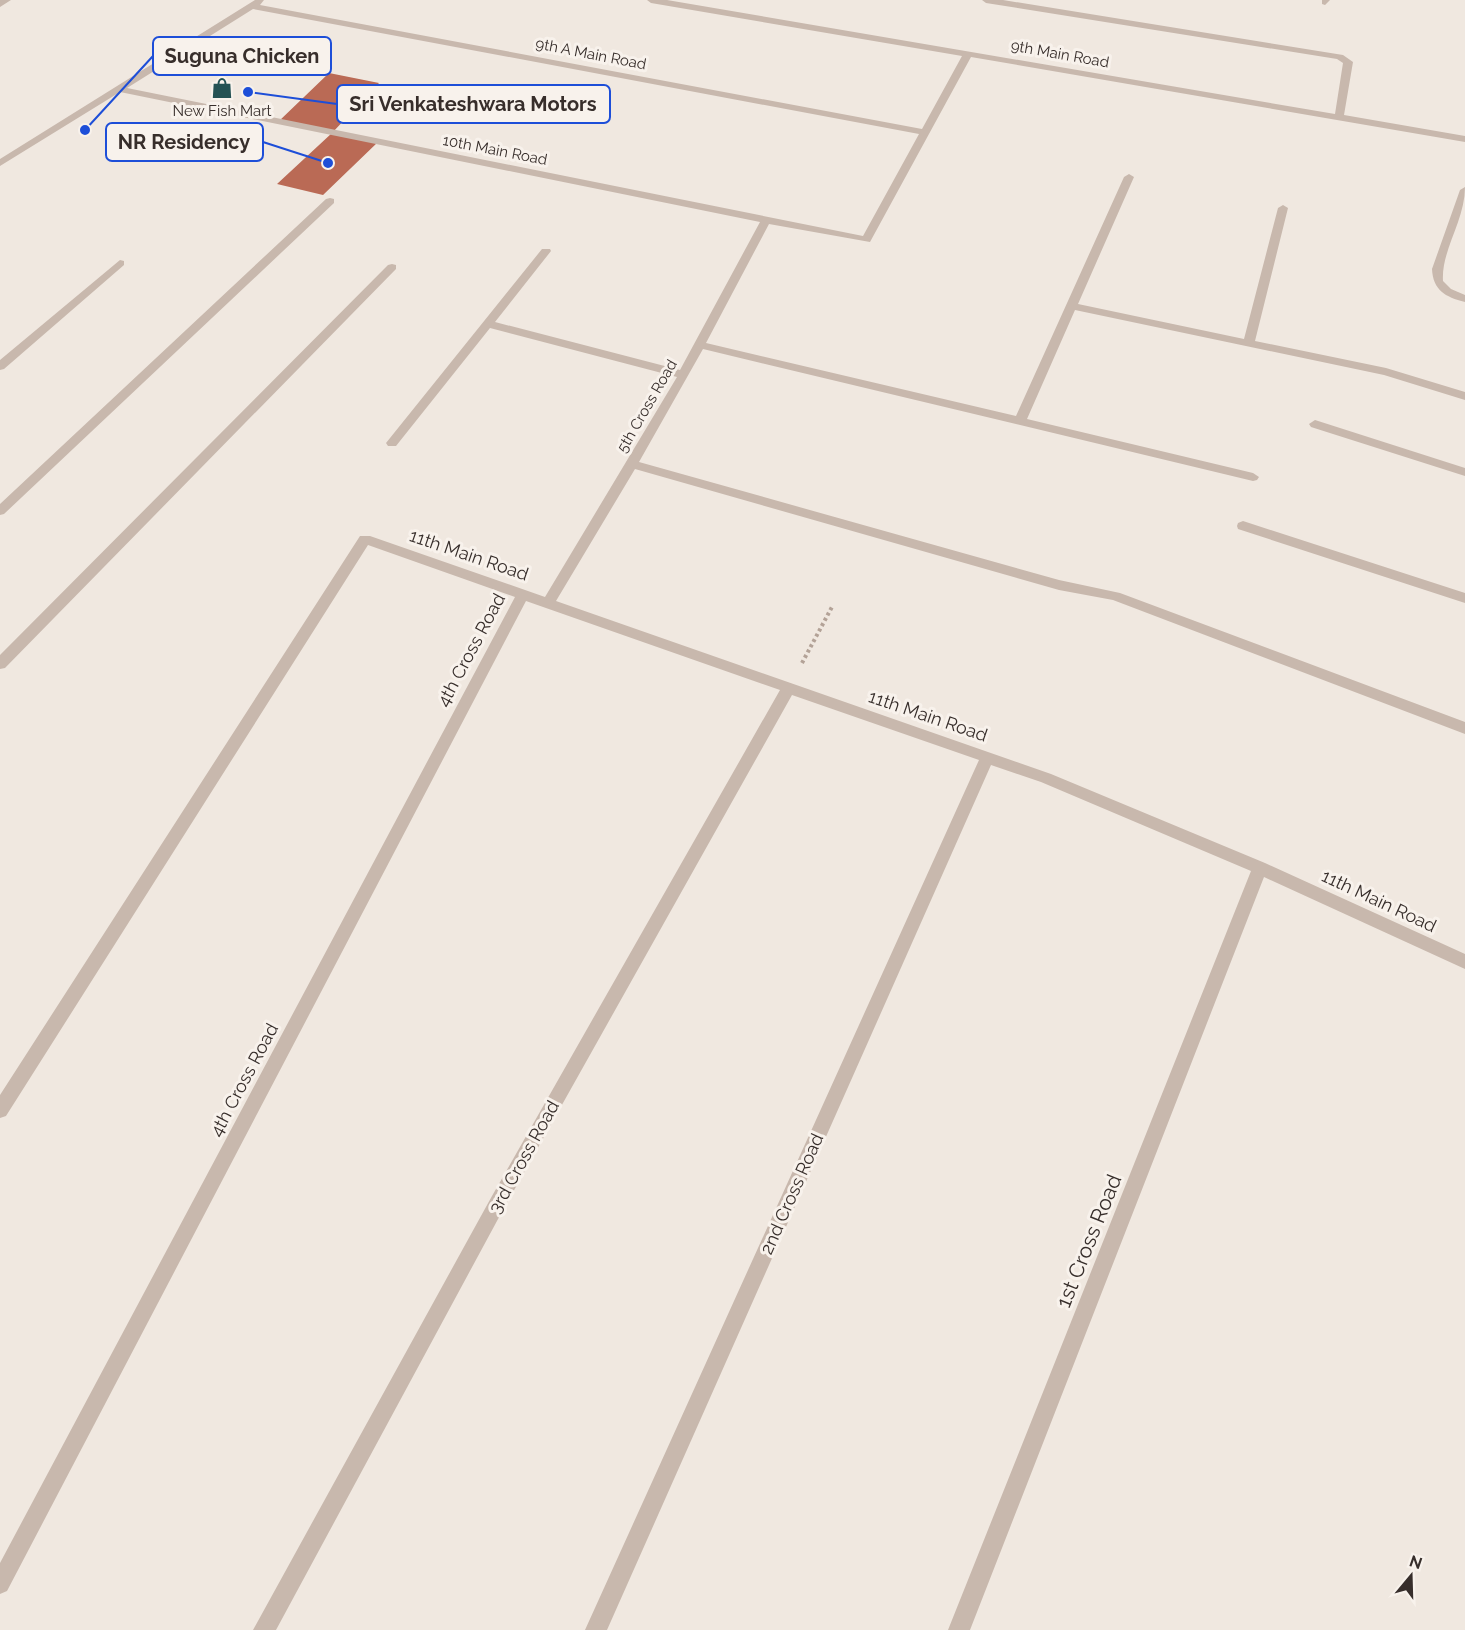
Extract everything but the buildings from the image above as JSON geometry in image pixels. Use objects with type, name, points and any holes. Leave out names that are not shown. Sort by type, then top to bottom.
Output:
[{"type":"street","points":[[0,4],[7,0]]},
{"type":"street","name":"9th Main Road","points":[[651,0],[1465,139]]},
{"type":"street","points":[[987,0],[1340,57],[1348,62],[1339,117]]},
{"type":"street","points":[[0,163],[257,3]]},
{"type":"street","name":"9th A Main Road","points":[[257,3],[925,132]]},
{"type":"street","points":[[925,132],[968,54]]},
{"type":"street","name":"10th Main Road","points":[[117,89],[866,240],[925,132]]},
{"type":"street","points":[[1020,421],[1129,177]]},
{"type":"street","points":[[1465,190],[1437,270],[1438,282],[1447,291],[1465,299]]},
{"type":"street","points":[[0,511],[330,201]]},
{"type":"street","points":[[1248,344],[1283,208]]},
{"type":"street","name":"5th Cross Road","points":[[548,603],[684,375],[766,220]]},
{"type":"street","points":[[392,443],[546,251]]},
{"type":"street","points":[[0,366],[120,263]]},
{"type":"street","points":[[0,664],[392,267]]},
{"type":"street","points":[[1071,306],[1386,372],[1465,396]]},
{"type":"street","points":[[487,324],[684,375]]},
{"type":"street","points":[[699,345],[1253,477]]},
{"type":"street","points":[[1315,424],[1465,472]]},
{"type":"street","points":[[631,464],[1059,585],[1115,596],[1465,728]]},
{"type":"street","points":[[1243,526],[1465,598]]},
{"type":"street","name":"11th Main Road","points":[[0,1110],[365,539],[1046,778],[1260,868],[1465,962]]},
{"type":"street","name":"4th Cross Road","points":[[0,1584],[523,594]]},
{"type":"street","name":"3rd Cross Road","points":[[264,1630],[498,1202],[789,688]]},
{"type":"street","name":"2nd Cross Road","points":[[596,1630],[987,758]]},
{"type":"street","name":"1st Cross Road","points":[[959,1630],[1260,868]]},
{"type":"path","points":[[789,688],[833,605]]},
{"type":"place","name":"New Fish Mart","points":[[222,88]]},
{"type":"place","name":"Sri Venkateshwara Motors","points":[[248,92]]},
{"type":"place","name":"Suguna Chicken","points":[[85,130]]},
{"type":"place","name":"NR Residency","points":[[328,163]]}]
